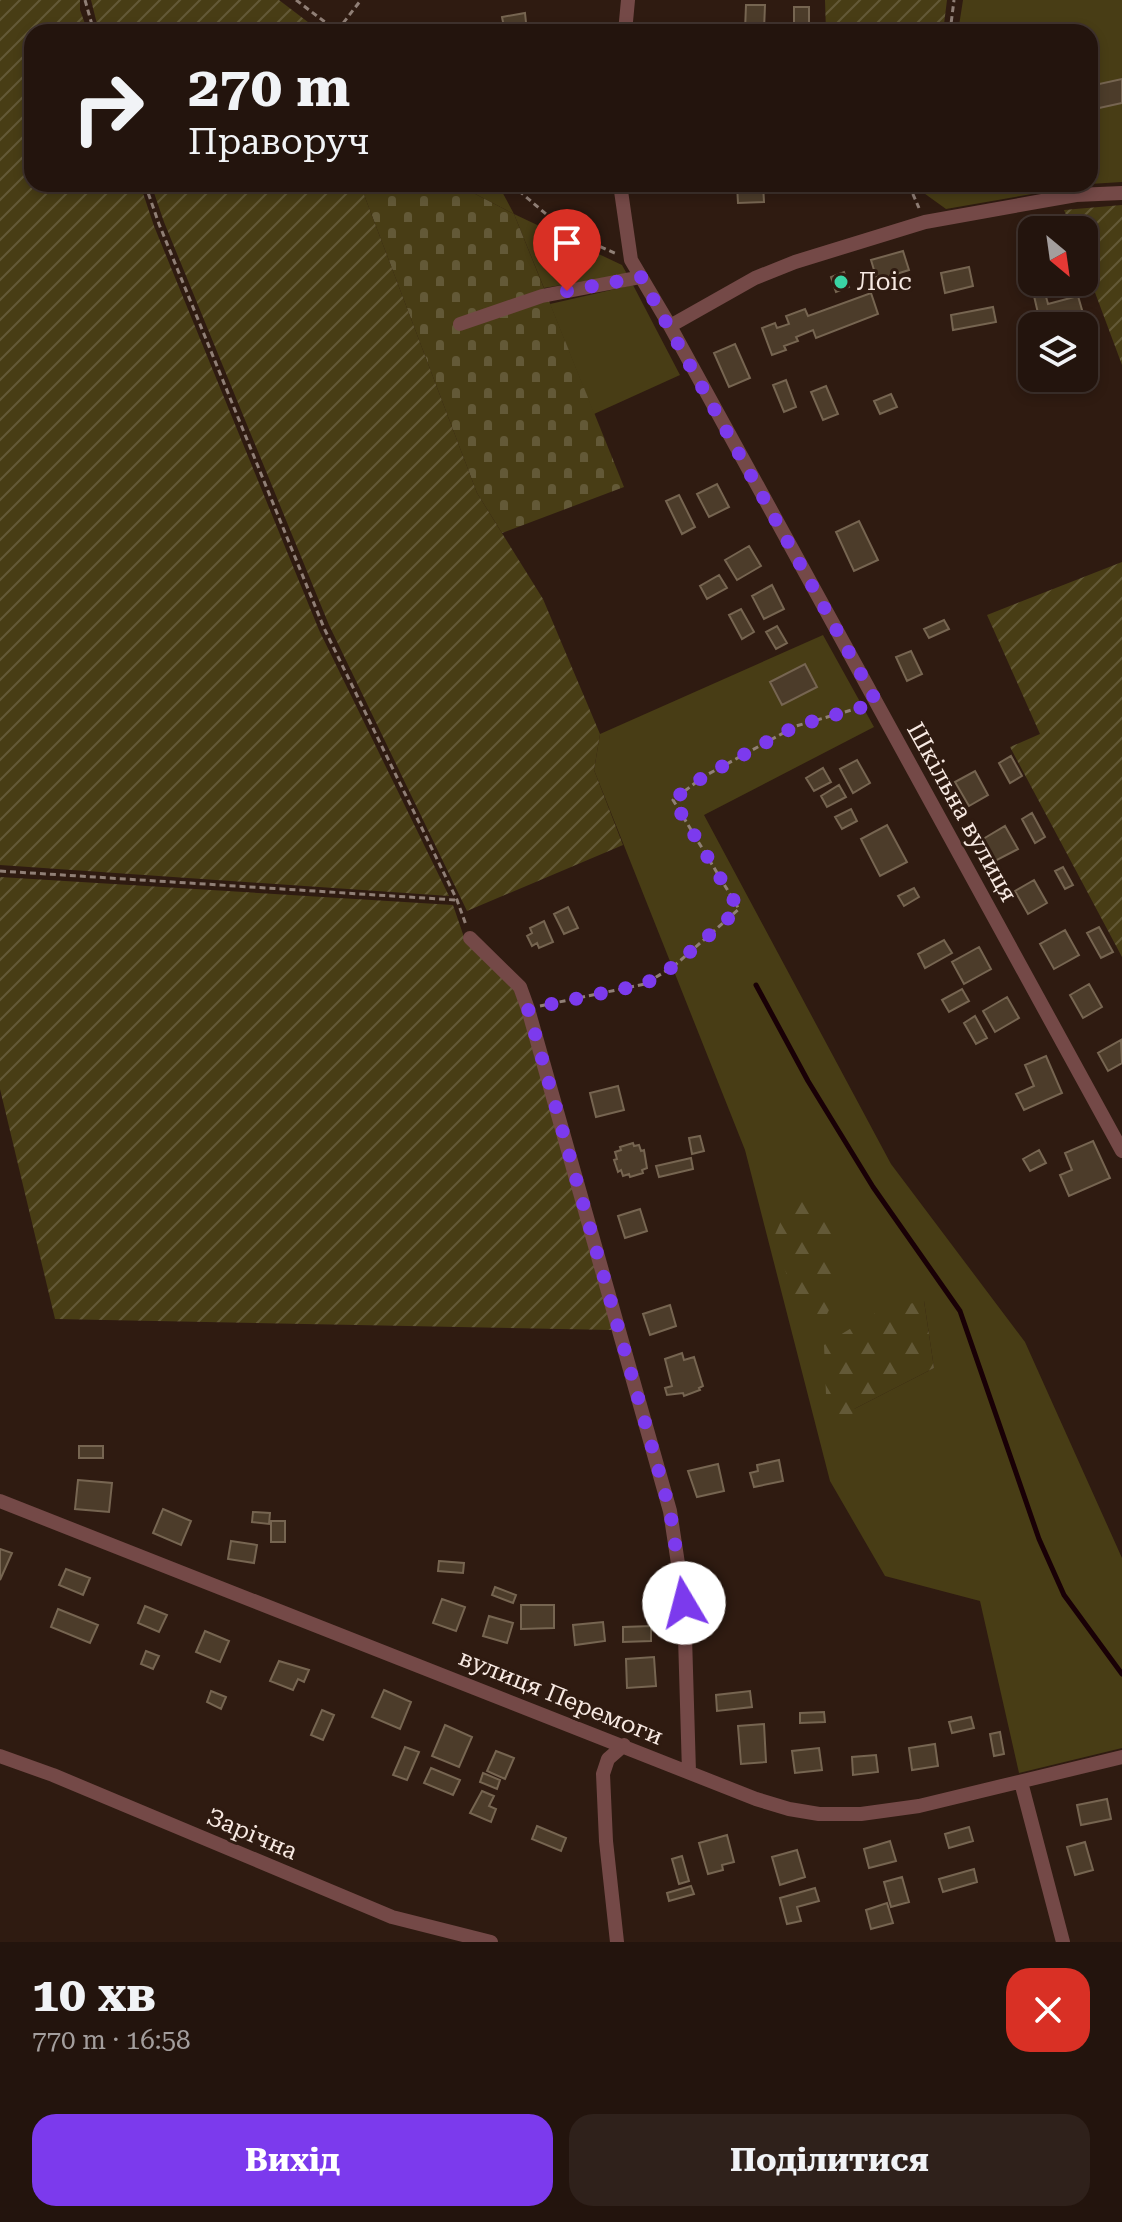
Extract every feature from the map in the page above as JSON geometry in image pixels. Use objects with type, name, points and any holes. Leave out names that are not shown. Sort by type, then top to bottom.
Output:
[{"type":"street","points":[[626,24],[628,0]]},
{"type":"street","points":[[621,192],[631,260]]},
{"type":"street","points":[[670,326],[715,299],[782,267],[925,222],[1076,195],[1122,193]]},
{"type":"street","name":"Шкільна вулиця","points":[[631,260],[1122,1151]]},
{"type":"street","points":[[460,324],[542,296],[641,277]]},
{"type":"street","points":[[470,938],[520,987],[528,1009],[670,1511],[684,1603],[689,1772]]},
{"type":"street","name":"вулиця Перемоги","points":[[0,1501],[756,1799],[789,1809],[819,1814],[861,1814],[919,1806],[1122,1757]]},
{"type":"street","points":[[617,1942],[606,1841],[603,1774],[608,1759],[624,1745]]},
{"type":"street","name":"Зарічна","points":[[0,1756],[53,1775],[392,1917],[491,1942]]},
{"type":"street","points":[[1021,1782],[1063,1942]]},
{"type":"path","points":[[85,0],[92,24]]},
{"type":"path","points":[[296,0],[327,24]]},
{"type":"path","points":[[343,24],[361,0]]},
{"type":"path","points":[[951,24],[954,0]]},
{"type":"path","points":[[148,192],[324,628],[457,900],[470,938]]},
{"type":"path","points":[[520,192],[567,232],[631,260]]},
{"type":"path","points":[[912,192],[925,222]]},
{"type":"path","points":[[528,1009],[645,984],[674,966],[739,909],[673,800],[703,777],[796,726],[877,703]]},
{"type":"path","points":[[0,871],[457,900]]},
{"type":"green space","points":[[0,0],[80,0],[85,24],[24,24],[24,192],[143,192],[319,630],[449,896],[0,865]]},
{"type":"green space","points":[[91,0],[279,0],[310,24],[97,24]]},
{"type":"green space","points":[[825,0],[947,0],[944,24],[826,24]]},
{"type":"green space","points":[[963,0],[1122,0],[1122,182],[1098,184],[1098,24],[959,24]]},
{"type":"green space","points":[[154,192],[363,192],[477,493],[543,599],[600,734],[594,770],[623,845],[467,911],[329,625]]},
{"type":"green space","points":[[363,192],[471,192],[514,214],[624,487],[502,533],[477,493]]},
{"type":"green space","points":[[471,192],[502,192],[514,214]]},
{"type":"green space","points":[[922,192],[1044,192],[946,209]]},
{"type":"green space","points":[[1122,205],[1122,365],[1096,296],[1098,216],[1066,216],[1064,210]]},
{"type":"green space","points":[[514,214],[622,265],[627,274],[544,288]]},
{"type":"green space","points":[[633,285],[680,375],[594,414],[550,304]]},
{"type":"green space","points":[[1122,562],[1122,957],[1010,747],[1040,734],[987,615]]},
{"type":"green space","points":[[823,635],[874,727],[704,815],[891,1164],[1025,1342],[1122,1558],[1122,1748],[1019,1773],[980,1601],[885,1576],[830,1481],[745,1150],[594,770],[600,734]],"holes":[[[924,1301],[934,1368],[854,1409]]]},
{"type":"green space","points":[[0,877],[453,905],[466,943],[514,990],[522,1011],[612,1330],[55,1319],[0,1089]]},
{"type":"green space","points":[[793,1194],[829,1197],[836,1296],[824,1320],[805,1321],[773,1239]]},
{"type":"green space","points":[[924,1301],[934,1368],[854,1409],[846,1436],[827,1419],[824,1345],[882,1309]]},
{"type":"building","points":[[746,5],[765,5],[764,24],[745,24]]},
{"type":"building","points":[[794,7],[809,7],[809,24],[794,24]]},
{"type":"building","points":[[525,13],[526,24],[503,24],[502,17]]},
{"type":"building","points":[[1122,79],[1122,103],[1098,108],[1098,84]]},
{"type":"building","points":[[737,192],[763,192],[764,202],[738,203]]},
{"type":"building","points":[[903,251],[909,270],[877,280],[871,260]]},
{"type":"building","points":[[969,267],[973,286],[945,293],[941,273]]},
{"type":"building","points":[[844,272],[849,287],[836,292],[831,277]]},
{"type":"building","points":[[871,293],[878,314],[816,338],[813,330],[796,337],[798,341],[784,346],[786,350],[772,355],[762,328],[775,323],[777,328],[789,324],[786,316],[805,309],[808,316]]},
{"type":"building","points":[[1034,296],[1046,296],[1048,304],[1078,296],[1083,312],[1038,312]]},
{"type":"building","points":[[993,307],[996,322],[953,330],[951,315]]},
{"type":"building","points":[[735,344],[750,378],[729,387],[714,353]]},
{"type":"building","points":[[786,380],[796,407],[784,412],[773,385]]},
{"type":"building","points":[[826,386],[838,414],[823,420],[811,392]]},
{"type":"building","points":[[891,394],[897,407],[880,414],[874,401]]},
{"type":"building","points":[[717,484],[729,507],[709,517],[697,494]]},
{"type":"building","points":[[679,495],[695,527],[682,534],[666,501]]},
{"type":"building","points":[[859,521],[878,560],[854,571],[836,532]]},
{"type":"building","points":[[749,546],[761,566],[737,580],[725,560]]},
{"type":"building","points":[[719,575],[727,588],[707,599],[700,586]]},
{"type":"building","points":[[772,585],[784,609],[764,619],[752,596]]},
{"type":"building","points":[[741,609],[754,632],[742,639],[729,615]]},
{"type":"building","points":[[944,620],[949,629],[929,638],[924,629]]},
{"type":"building","points":[[777,626],[787,643],[776,649],[766,632]]},
{"type":"building","points":[[911,651],[922,674],[907,681],[896,657]]},
{"type":"building","points":[[805,664],[817,687],[782,705],[770,682]]},
{"type":"building","points":[[1011,756],[1022,776],[1010,783],[999,763]]},
{"type":"building","points":[[857,760],[870,783],[853,793],[840,769]]},
{"type":"building","points":[[823,768],[831,782],[814,791],[806,778]]},
{"type":"building","points":[[975,771],[988,795],[969,806],[955,782]]},
{"type":"building","points":[[839,785],[846,797],[827,807],[821,796]]},
{"type":"building","points":[[851,809],[857,821],[842,829],[835,817]]},
{"type":"building","points":[[1032,813],[1045,837],[1035,843],[1022,819]]},
{"type":"building","points":[[887,825],[907,862],[880,876],[861,839]]},
{"type":"building","points":[[1005,826],[1018,849],[995,861],[983,839]]},
{"type":"building","points":[[1063,867],[1073,885],[1065,889],[1055,871]]},
{"type":"building","points":[[1034,880],[1047,903],[1028,914],[1015,891]]},
{"type":"building","points":[[914,888],[919,897],[904,906],[898,896]]},
{"type":"building","points":[[568,907],[578,928],[564,934],[554,914]]},
{"type":"building","points":[[544,921],[553,942],[539,948],[537,943],[532,946],[527,936],[532,933],[530,928]]},
{"type":"building","points":[[1099,927],[1113,952],[1101,958],[1087,933]]},
{"type":"building","points":[[1065,930],[1079,955],[1054,969],[1040,944]]},
{"type":"building","points":[[944,940],[952,953],[925,968],[918,954]]},
{"type":"building","points":[[979,947],[991,969],[964,984],[952,962]]},
{"type":"building","points":[[1089,984],[1102,1007],[1083,1018],[1070,995]]},
{"type":"building","points":[[962,989],[969,1001],[949,1012],[942,1000]]},
{"type":"building","points":[[1007,997],[1019,1018],[995,1032],[983,1011]]},
{"type":"building","points":[[975,1016],[987,1038],[976,1044],[964,1023]]},
{"type":"building","points":[[1121,1040],[1122,1063],[1108,1071],[1098,1053]]},
{"type":"building","points":[[1046,1056],[1062,1093],[1024,1110],[1016,1094],[1034,1086],[1025,1065]]},
{"type":"building","points":[[618,1086],[624,1110],[596,1117],[590,1093]]},
{"type":"building","points":[[700,1136],[704,1151],[692,1154],[689,1138]]},
{"type":"building","points":[[1093,1141],[1110,1178],[1069,1196],[1060,1175],[1072,1170],[1065,1153]]},
{"type":"building","points":[[633,1143],[634,1146],[639,1145],[641,1151],[644,1150],[647,1168],[642,1170],[643,1173],[623,1176],[614,1160],[617,1159],[615,1152]]},
{"type":"building","points":[[1039,1150],[1046,1163],[1030,1171],[1023,1159]]},
{"type":"building","points":[[691,1158],[693,1169],[659,1177],[656,1166]]},
{"type":"building","points":[[640,1209],[647,1231],[625,1238],[618,1216]]},
{"type":"building","points":[[670,1305],[676,1326],[650,1335],[643,1314]]},
{"type":"building","points":[[682,1353],[684,1360],[694,1357],[703,1386],[684,1396],[683,1393],[667,1395],[665,1388],[672,1386],[665,1359]]},
{"type":"building","points":[[79,1446],[103,1446],[103,1458],[79,1458]]},
{"type":"building","points":[[779,1460],[783,1481],[754,1487],[750,1473],[758,1471],[757,1465]]},
{"type":"building","points":[[718,1464],[724,1491],[697,1497],[688,1471]]},
{"type":"building","points":[[78,1480],[112,1483],[109,1512],[75,1509]]},
{"type":"building","points":[[163,1509],[191,1521],[181,1545],[153,1533]]},
{"type":"building","points":[[253,1512],[270,1513],[269,1524],[252,1522]]},
{"type":"building","points":[[271,1521],[285,1521],[285,1542],[271,1542]]},
{"type":"building","points":[[231,1541],[257,1545],[254,1563],[228,1559]]},
{"type":"building","points":[[0,1549],[12,1553],[0,1580]]},
{"type":"building","points":[[439,1561],[464,1563],[463,1573],[438,1571]]},
{"type":"building","points":[[66,1569],[90,1578],[83,1595],[59,1585]]},
{"type":"building","points":[[495,1587],[516,1595],[513,1603],[492,1595]]},
{"type":"building","points":[[442,1599],[465,1607],[456,1631],[433,1623]]},
{"type":"building","points":[[521,1605],[554,1605],[554,1628],[521,1629]]},
{"type":"building","points":[[145,1606],[167,1615],[159,1632],[138,1623]]},
{"type":"building","points":[[58,1609],[98,1625],[90,1643],[51,1627]]},
{"type":"building","points":[[489,1616],[513,1623],[507,1643],[483,1636]]},
{"type":"building","points":[[603,1622],[605,1641],[575,1645],[573,1625]]},
{"type":"building","points":[[651,1626],[651,1641],[623,1642],[623,1627]]},
{"type":"building","points":[[205,1631],[229,1641],[220,1662],[196,1652]]},
{"type":"building","points":[[146,1651],[159,1656],[153,1669],[141,1664]]},
{"type":"building","points":[[654,1657],[656,1686],[627,1688],[626,1659]]},
{"type":"building","points":[[279,1661],[309,1670],[304,1682],[298,1679],[293,1690],[270,1681]]},
{"type":"building","points":[[384,1690],[411,1702],[400,1729],[372,1717]]},
{"type":"building","points":[[211,1691],[226,1697],[221,1709],[207,1702]]},
{"type":"building","points":[[750,1691],[752,1707],[717,1711],[716,1695]]},
{"type":"building","points":[[322,1710],[334,1715],[323,1740],[311,1735]]},
{"type":"building","points":[[824,1712],[825,1722],[800,1723],[800,1713]]},
{"type":"building","points":[[971,1717],[974,1728],[952,1733],[949,1722]]},
{"type":"building","points":[[764,1724],[766,1762],[741,1764],[738,1726]]},
{"type":"building","points":[[445,1725],[472,1737],[459,1767],[432,1756]]},
{"type":"building","points":[[1000,1732],[1004,1754],[994,1756],[990,1734]]},
{"type":"building","points":[[935,1744],[938,1766],[912,1770],[909,1748]]},
{"type":"building","points":[[405,1747],[419,1752],[407,1780],[393,1775]]},
{"type":"building","points":[[819,1748],[822,1770],[795,1773],[792,1751]]},
{"type":"building","points":[[496,1751],[514,1758],[505,1779],[487,1771]]},
{"type":"building","points":[[876,1755],[878,1772],[853,1775],[852,1757]]},
{"type":"building","points":[[431,1768],[460,1780],[453,1795],[424,1783]]},
{"type":"building","points":[[483,1773],[500,1780],[497,1789],[480,1782]]},
{"type":"building","points":[[482,1791],[494,1796],[489,1806],[496,1809],[491,1822],[470,1813]]},
{"type":"building","points":[[1107,1799],[1111,1819],[1081,1825],[1077,1805]]},
{"type":"building","points":[[537,1826],[566,1838],[561,1851],[532,1839]]},
{"type":"building","points":[[969,1827],[973,1841],[949,1848],[945,1834]]},
{"type":"building","points":[[727,1835],[734,1862],[722,1865],[723,1870],[708,1874],[699,1843]]},
{"type":"building","points":[[890,1841],[896,1861],[869,1868],[864,1849]]},
{"type":"building","points":[[1085,1842],[1093,1870],[1075,1875],[1067,1847]]},
{"type":"building","points":[[797,1850],[805,1877],[780,1885],[772,1857]]},
{"type":"building","points":[[682,1856],[689,1881],[679,1884],[672,1859]]},
{"type":"building","points":[[974,1869],[977,1882],[943,1892],[939,1879]]},
{"type":"building","points":[[902,1877],[909,1902],[891,1907],[884,1882]]},
{"type":"building","points":[[691,1886],[694,1894],[669,1901],[667,1893]]},
{"type":"building","points":[[815,1888],[819,1901],[797,1907],[801,1921],[787,1924],[780,1898]]},
{"type":"building","points":[[887,1903],[893,1923],[871,1929],[866,1910]]},
{"type":"waterway","points":[[756,985],[808,1081],[873,1187],[960,1311],[1039,1539],[1064,1595],[1122,1674]]},
{"type":"place","name":"Лоіс","points":[[841,282]]},
{"type":"route","points":[[567,291],[641,277],[877,703],[796,726],[703,777],[673,800],[739,909],[674,966],[645,984],[528,1009],[670,1511],[684,1603]]}]
